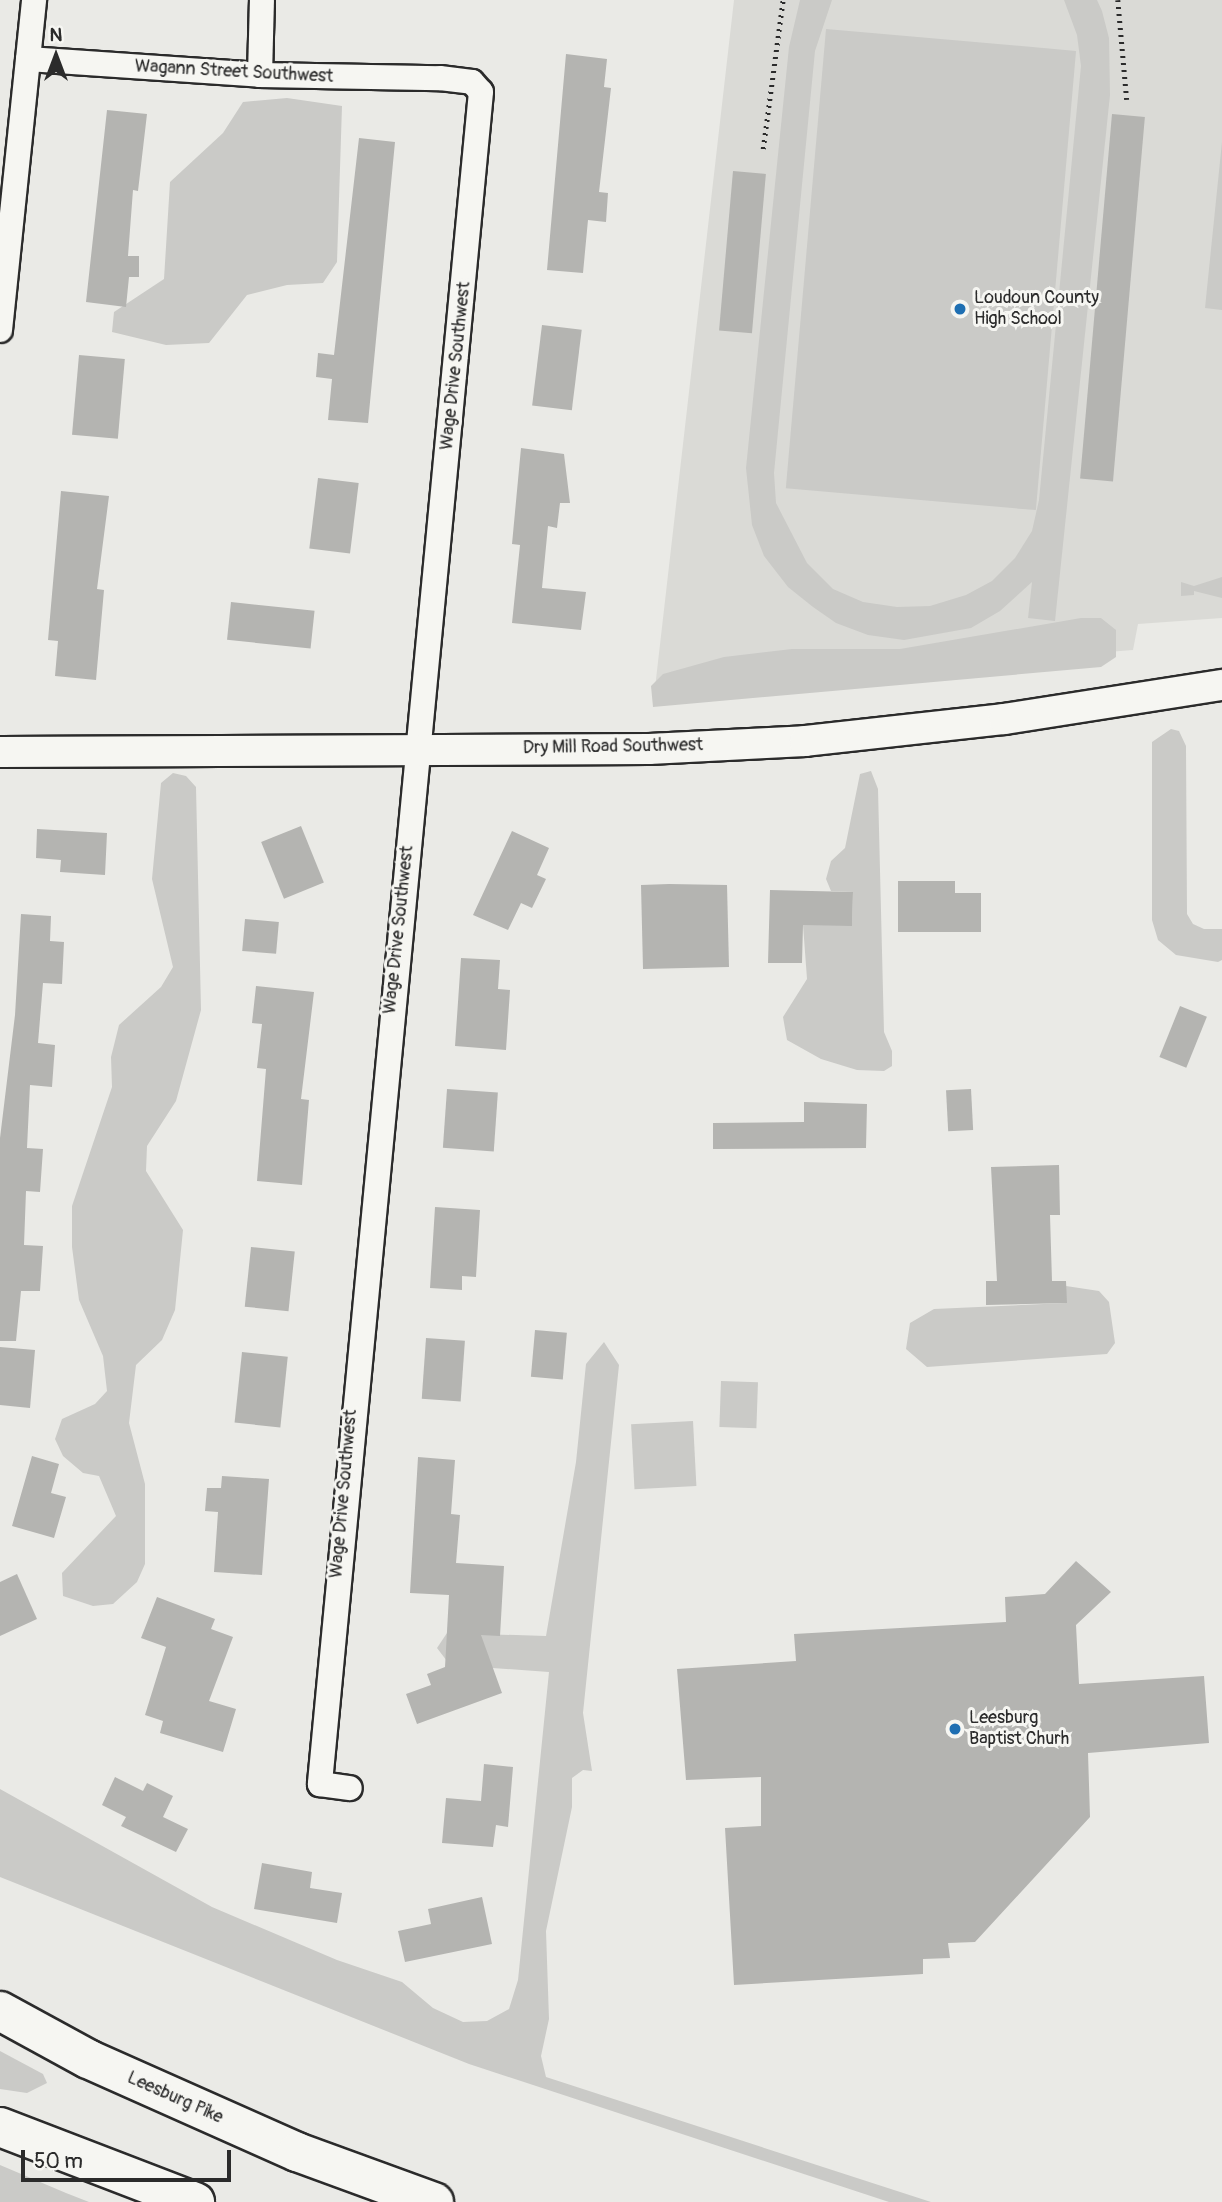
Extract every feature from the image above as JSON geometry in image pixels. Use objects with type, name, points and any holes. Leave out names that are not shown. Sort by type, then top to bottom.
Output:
[{"type":"highway","name":"Leesburg Pike","points":[[0,2011],[88,2059],[297,2152],[434,2202]]},
{"type":"highway","points":[[0,2127],[195,2202]]},
{"type":"street","points":[[0,330],[34,0]]},
{"type":"street","points":[[260,75],[262,0]]},
{"type":"street","name":"Wagann Street Southwest","points":[[28,59],[260,75],[440,78]]},
{"type":"street","name":"Wage Drive Southwest","points":[[350,1788],[320,1784],[417,750],[482,106],[481,92],[472,82],[440,78]]},
{"type":"street","name":"Dry Mill Road Southwest","points":[[0,752],[649,748],[805,741],[991,720],[1222,685]]},
{"type":"path","points":[[763,149],[783,0]]},
{"type":"path","points":[[1118,0],[1127,100]]},
{"type":"shaded area","name":"Loudoun County High School","points":[[734,0],[1222,0],[1222,618],[1138,624],[1133,650],[655,688]]},
{"type":"shaded area","points":[[800,0],[832,0],[815,51],[774,473],[776,503],[807,563],[833,589],[863,602],[897,607],[930,606],[966,595],[992,581],[1015,558],[1032,531],[1039,500],[1081,66],[1077,35],[1064,0],[1097,0],[1102,11],[1109,38],[1110,95],[1055,621],[1028,618],[1032,582],[1000,611],[971,628],[904,640],[868,635],[836,623],[813,607],[788,587],[764,556],[752,525],[746,468],[789,47]]},
{"type":"shaded area","points":[[826,29],[1076,51],[1036,510],[786,488]]},
{"type":"shaded area","points":[[287,98],[342,106],[337,262],[323,283],[287,285],[247,295],[209,343],[166,345],[112,332],[114,312],[164,279],[170,182],[223,133],[243,102]]},
{"type":"shaded area","points":[[1222,142],[1222,310],[1205,308]]},
{"type":"shaded area","points":[[1222,577],[1222,598],[1194,591],[1194,595],[1181,596],[1181,582],[1194,586]]},
{"type":"shaded area","points":[[1081,618],[1101,618],[1116,630],[1116,657],[1101,667],[653,707],[651,686],[663,674],[724,657],[792,649],[900,649]]},
{"type":"shaded area","points":[[1171,729],[1179,731],[1186,746],[1187,914],[1193,924],[1204,929],[1222,929],[1222,960],[1218,962],[1176,955],[1158,940],[1152,920],[1152,742]]},
{"type":"shaded area","points":[[871,771],[878,789],[884,1032],[892,1051],[892,1066],[884,1071],[857,1070],[821,1059],[787,1040],[783,1017],[807,979],[803,925],[852,925],[853,892],[831,891],[826,879],[831,861],[845,848],[860,774]]},
{"type":"shaded area","points":[[173,773],[186,776],[196,787],[201,1010],[176,1101],[147,1146],[146,1171],[183,1230],[175,1310],[162,1340],[136,1365],[129,1423],[145,1484],[145,1564],[137,1582],[113,1604],[93,1606],[63,1596],[62,1573],[116,1516],[99,1476],[83,1473],[63,1456],[55,1439],[62,1419],[95,1404],[107,1391],[103,1356],[79,1300],[72,1247],[72,1206],[112,1087],[111,1057],[119,1025],[161,987],[173,967],[152,879],[161,783]]},
{"type":"shaded area","points":[[1066,1286],[1099,1291],[1109,1302],[1115,1343],[1107,1354],[927,1367],[906,1349],[910,1323],[934,1309],[1066,1303]]},
{"type":"shaded area","points":[[604,1342],[619,1365],[583,1713],[592,1771],[583,1770],[572,1778],[572,1807],[546,1931],[549,2019],[541,2056],[546,2077],[931,2202],[889,2202],[469,2064],[0,1877],[0,1789],[212,1907],[337,1960],[402,1982],[433,2008],[463,2022],[487,2021],[509,2009],[518,1980],[549,1672],[450,1665],[437,1648],[447,1633],[546,1636],[576,1462],[586,1364]]},
{"type":"shaded area","points":[[721,1381],[758,1382],[756,1428],[719,1427]]},
{"type":"shaded area","points":[[693,1421],[696,1486],[634,1489],[631,1424]]},
{"type":"shaded area","points":[[0,2051],[43,2074],[47,2083],[27,2093],[0,2089]]},
{"type":"shaded area","points":[[0,2165],[66,2193],[89,2202],[0,2202]]},
{"type":"building","points":[[566,54],[607,59],[604,87],[611,88],[599,192],[608,193],[606,222],[588,220],[583,273],[547,270]]},
{"type":"building","points":[[107,110],[147,114],[138,191],[133,190],[128,256],[139,256],[139,277],[129,277],[126,307],[86,302]]},
{"type":"building","points":[[1112,114],[1145,117],[1113,481],[1080,479]]},
{"type":"building","points":[[359,138],[395,142],[368,423],[328,420],[332,379],[316,377],[318,353],[334,355]]},
{"type":"building","points":[[733,171],[766,174],[752,333],[719,330]]},
{"type":"building","points":[[542,325],[582,330],[572,410],[532,405]]},
{"type":"building","points":[[79,355],[125,359],[118,439],[72,435]]},
{"type":"building","points":[[521,448],[564,454],[570,503],[560,503],[557,528],[548,526],[542,588],[586,592],[581,630],[512,623],[520,545],[512,544]]},
{"type":"building","points":[[318,478],[359,483],[350,553],[309,548]]},
{"type":"building","points":[[61,491],[109,496],[97,589],[104,590],[96,680],[55,676],[58,641],[48,640]]},
{"type":"building","points":[[231,602],[315,611],[311,649],[227,640]]},
{"type":"building","points":[[301,826],[324,883],[284,899],[261,842]]},
{"type":"building","points":[[37,829],[107,833],[105,875],[60,872],[61,860],[36,858]]},
{"type":"building","points":[[512,831],[549,848],[537,875],[546,879],[532,908],[521,903],[508,930],[473,915]]},
{"type":"building","points":[[898,881],[955,881],[955,893],[981,893],[981,932],[898,932]]},
{"type":"building","points":[[641,885],[727,885],[729,967],[643,969]]},
{"type":"building","points":[[770,890],[853,892],[852,926],[803,925],[802,963],[768,963]]},
{"type":"building","points":[[21,914],[51,916],[50,941],[64,942],[62,984],[43,983],[38,1043],[55,1045],[52,1087],[30,1085],[27,1148],[43,1149],[40,1192],[26,1191],[24,1245],[43,1246],[40,1291],[21,1291],[16,1341],[0,1341],[0,1138],[15,1015]]},
{"type":"building","points":[[245,919],[279,922],[276,954],[242,951]]},
{"type":"building","points":[[461,958],[500,960],[498,989],[510,990],[506,1050],[455,1046]]},
{"type":"building","points":[[256,986],[314,992],[301,1099],[309,1100],[302,1185],[257,1181],[266,1069],[257,1068],[262,1024],[252,1023]]},
{"type":"building","points":[[1180,1006],[1207,1017],[1186,1068],[1159,1057]]},
{"type":"building","points":[[447,1089],[498,1093],[494,1151],[443,1148]]},
{"type":"building","points":[[971,1089],[973,1130],[948,1131],[946,1090]]},
{"type":"building","points":[[804,1102],[867,1104],[866,1148],[713,1149],[713,1123],[804,1122]]},
{"type":"building","points":[[1059,1165],[1060,1215],[1050,1215],[1052,1281],[1066,1281],[1067,1303],[986,1305],[986,1281],[997,1281],[991,1167]]},
{"type":"building","points":[[435,1207],[480,1210],[476,1277],[462,1276],[462,1290],[430,1288]]},
{"type":"building","points":[[251,1247],[295,1252],[288,1311],[245,1307]]},
{"type":"building","points":[[535,1330],[567,1333],[563,1380],[531,1377]]},
{"type":"building","points":[[426,1338],[465,1341],[461,1402],[422,1399]]},
{"type":"building","points":[[0,1347],[35,1350],[30,1408],[0,1405]]},
{"type":"building","points":[[242,1352],[288,1357],[280,1427],[235,1423]]},
{"type":"building","points":[[32,1456],[59,1464],[51,1493],[66,1497],[54,1538],[12,1526]]},
{"type":"building","points":[[418,1457],[455,1460],[451,1514],[460,1515],[456,1563],[504,1566],[500,1636],[481,1635],[502,1693],[417,1724],[406,1694],[431,1685],[427,1674],[445,1667],[449,1595],[410,1593]]},
{"type":"building","points":[[222,1476],[269,1479],[262,1575],[214,1572],[218,1512],[205,1511],[207,1488],[221,1488]]},
{"type":"building","points":[[1076,1561],[1111,1592],[1076,1625],[1079,1684],[1204,1676],[1209,1743],[1088,1753],[1090,1817],[975,1942],[948,1943],[950,1958],[923,1959],[923,1974],[734,1985],[725,1828],[761,1826],[761,1777],[686,1780],[677,1669],[796,1661],[794,1634],[1006,1622],[1005,1597],[1045,1594]]},
{"type":"building","points":[[17,1574],[37,1619],[0,1636],[0,1582]]},
{"type":"building","points":[[157,1597],[215,1619],[211,1629],[233,1637],[209,1701],[236,1709],[223,1752],[160,1733],[163,1721],[145,1715],[166,1647],[141,1638]]},
{"type":"building","points":[[484,1764],[513,1767],[508,1827],[496,1825],[493,1847],[442,1843],[446,1798],[481,1801]]},
{"type":"building","points":[[115,1777],[143,1791],[147,1783],[173,1796],[163,1817],[188,1829],[176,1852],[121,1826],[126,1817],[102,1805]]},
{"type":"building","points":[[262,1863],[312,1872],[310,1888],[342,1893],[337,1923],[254,1909]]},
{"type":"building","points":[[482,1897],[492,1944],[405,1962],[398,1931],[431,1924],[428,1909]]},
{"type":"place","name":"Loudoun County High School","points":[[960,309]]},
{"type":"place","name":"Leesburg Baptist Churh","points":[[955,1729]]}]
